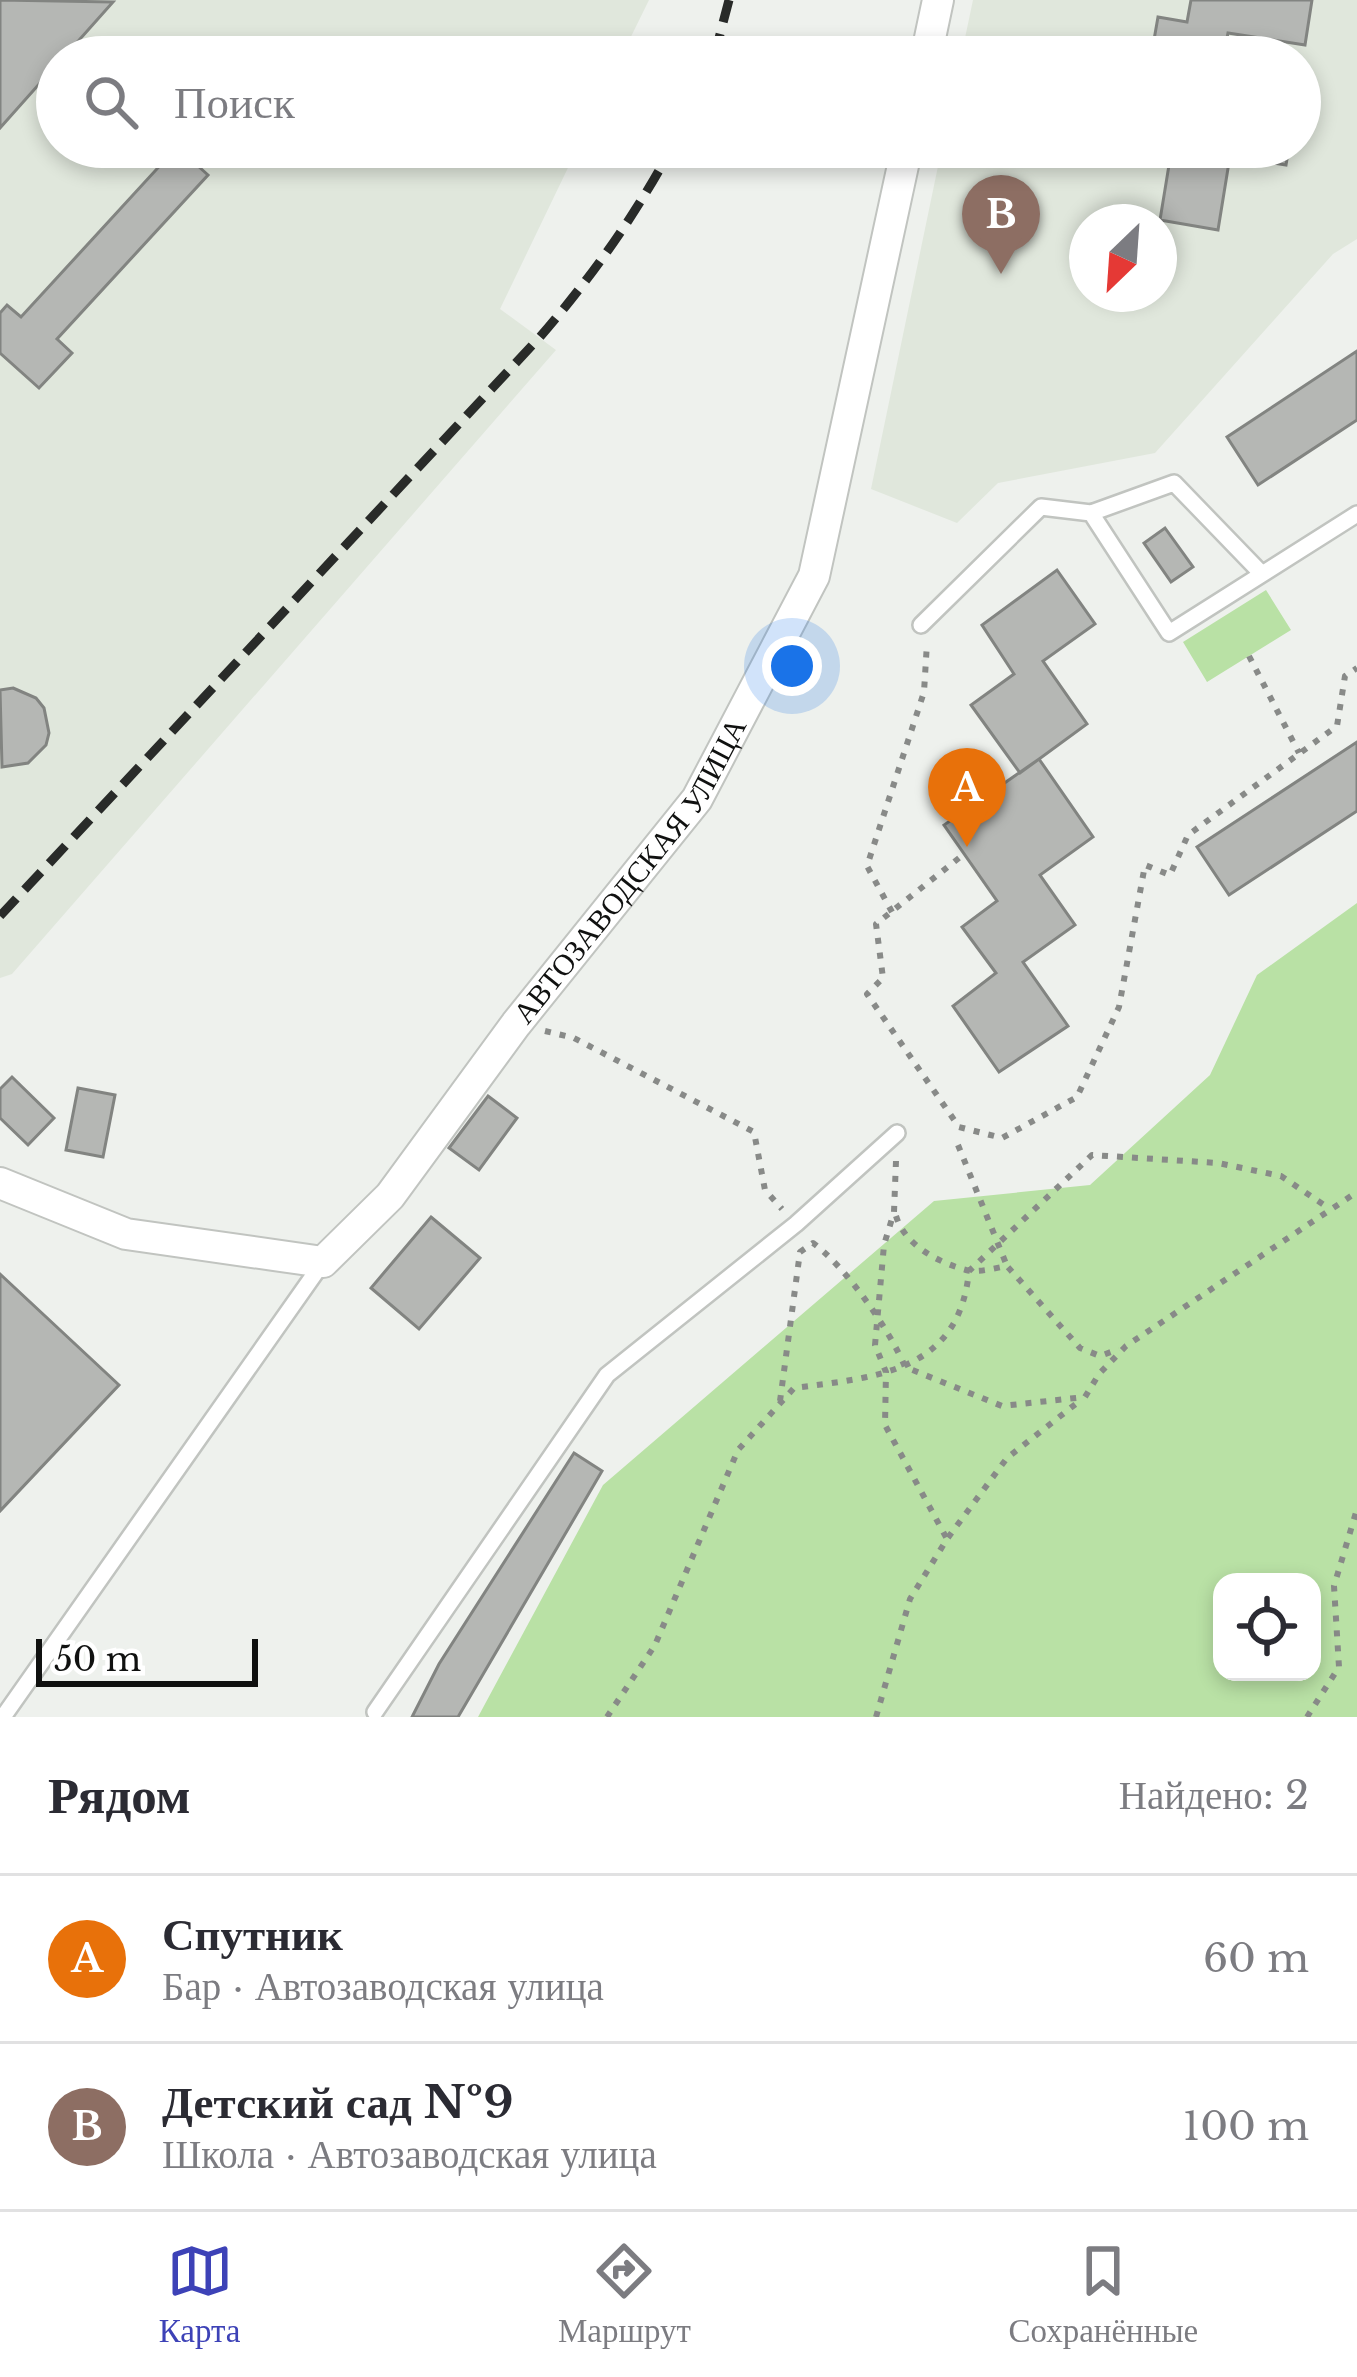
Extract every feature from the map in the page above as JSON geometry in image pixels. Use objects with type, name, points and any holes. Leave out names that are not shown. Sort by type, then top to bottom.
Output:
[{"type":"street","points":[[930,36],[938,0]]},
{"type":"street","name":"АВТОЗАВОДСКАЯ УЛИЦА","points":[[323,1262],[390,1196],[516,1024],[697,799],[814,576],[902,168]]},
{"type":"street","points":[[0,1183],[126,1234],[323,1262]]},
{"type":"lane","points":[[923,624],[1041,507],[1090,513],[1174,483],[1262,574]]},
{"type":"lane","points":[[1090,513],[1169,633],[1357,514]]},
{"type":"lane","points":[[376,1712],[607,1376],[796,1224],[897,1132]]},
{"type":"lane","points":[[3,1717],[323,1262]]},
{"type":"path","points":[[892,912],[867,866],[924,692],[927,647],[923,624]]},
{"type":"path","points":[[1249,656],[1299,753]]},
{"type":"path","points":[[959,858],[876,924],[884,978],[867,994],[959,1127],[1002,1138],[1077,1096],[1119,1007],[1145,865],[1170,875],[1188,835],[1336,726],[1345,676],[1357,668]]},
{"type":"path","points":[[516,1024],[574,1038],[754,1132],[765,1190],[812,1243],[830,1255],[896,1344],[905,1367],[1002,1406],[1085,1397]]},
{"type":"path","points":[[897,1132],[895,1213],[884,1245],[875,1345],[886,1372],[884,1425],[946,1539]]},
{"type":"path","points":[[958,1145],[1007,1266],[1080,1348],[1100,1356],[1126,1346]]},
{"type":"path","points":[[607,1717],[656,1645],[738,1450],[794,1388],[905,1367],[942,1345],[966,1305],[970,1271],[1092,1155],[1217,1163],[1281,1176],[1330,1209]]},
{"type":"path","points":[[876,1717],[910,1599],[946,1539],[1007,1458],[1085,1397],[1126,1346],[1357,1192]]},
{"type":"path","points":[[895,1213],[902,1233],[917,1248],[970,1271],[1007,1266]]},
{"type":"path","points":[[780,1402],[800,1252],[812,1243]]},
{"type":"path","points":[[1306,1717],[1339,1667],[1334,1586],[1355,1516]]},
{"type":"shaded area","points":[[0,0],[649,0],[631,36],[36,36],[36,168],[568,168],[500,309],[556,350],[12,974],[0,978]]},
{"type":"shaded area","points":[[973,0],[1357,0],[1357,239],[1333,254],[1155,453],[998,483],[957,523],[871,489],[938,168],[1321,168],[1321,36],[965,36]]},
{"type":"green space","points":[[1266,590],[1291,630],[1207,682],[1183,642]]},
{"type":"green space","points":[[1357,903],[1357,1717],[478,1717],[603,1485],[934,1201],[1090,1185],[1210,1075],[1257,975]]},
{"type":"building","points":[[0,0],[113,2],[83,36],[36,36],[36,88],[0,128]]},
{"type":"building","points":[[1191,0],[1312,0],[1306,36],[1155,36],[1158,17],[1187,22]]},
{"type":"building","points":[[158,168],[200,168],[208,175],[57,339],[72,353],[39,388],[0,353],[0,313],[7,305],[21,317]]},
{"type":"building","points":[[1169,168],[1228,168],[1218,230],[1177,223],[1177,204],[1163,204]]},
{"type":"building","points":[[1357,351],[1357,420],[1258,485],[1227,437]]},
{"type":"building","points":[[1165,528],[1193,567],[1171,582],[1144,543]]},
{"type":"building","points":[[1057,570],[1095,624],[1043,661],[1087,724],[1020,773],[971,705],[1014,674],[982,625]]},
{"type":"building","points":[[13,688],[36,698],[44,708],[49,733],[46,745],[28,763],[2,767],[0,690]]},
{"type":"building","points":[[1357,742],[1357,811],[1229,895],[1197,847]]},
{"type":"building","points":[[1039,759],[1093,837],[1040,875],[1075,925],[1023,962],[1068,1026],[999,1072],[953,1006],[996,973],[962,927],[997,901],[944,825]]},
{"type":"building","points":[[12,1077],[54,1118],[28,1145],[0,1118],[0,1089]]},
{"type":"building","points":[[78,1088],[115,1095],[103,1157],[66,1150]]},
{"type":"building","points":[[488,1096],[517,1118],[479,1170],[449,1148]]},
{"type":"building","points":[[431,1217],[480,1258],[419,1329],[371,1288]]},
{"type":"building","points":[[0,1274],[119,1385],[0,1511]]},
{"type":"building","points":[[574,1453],[602,1471],[458,1717],[412,1717],[439,1664]]},
{"type":"railway","points":[[720,36],[729,0]]},
{"type":"railway","points":[[0,916],[539,338],[611,246],[660,168]]},
{"type":"place","name":"Детский сад №9","points":[[1001,274]]},
{"type":"place","name":"Спутник","points":[[967,847]]}]
